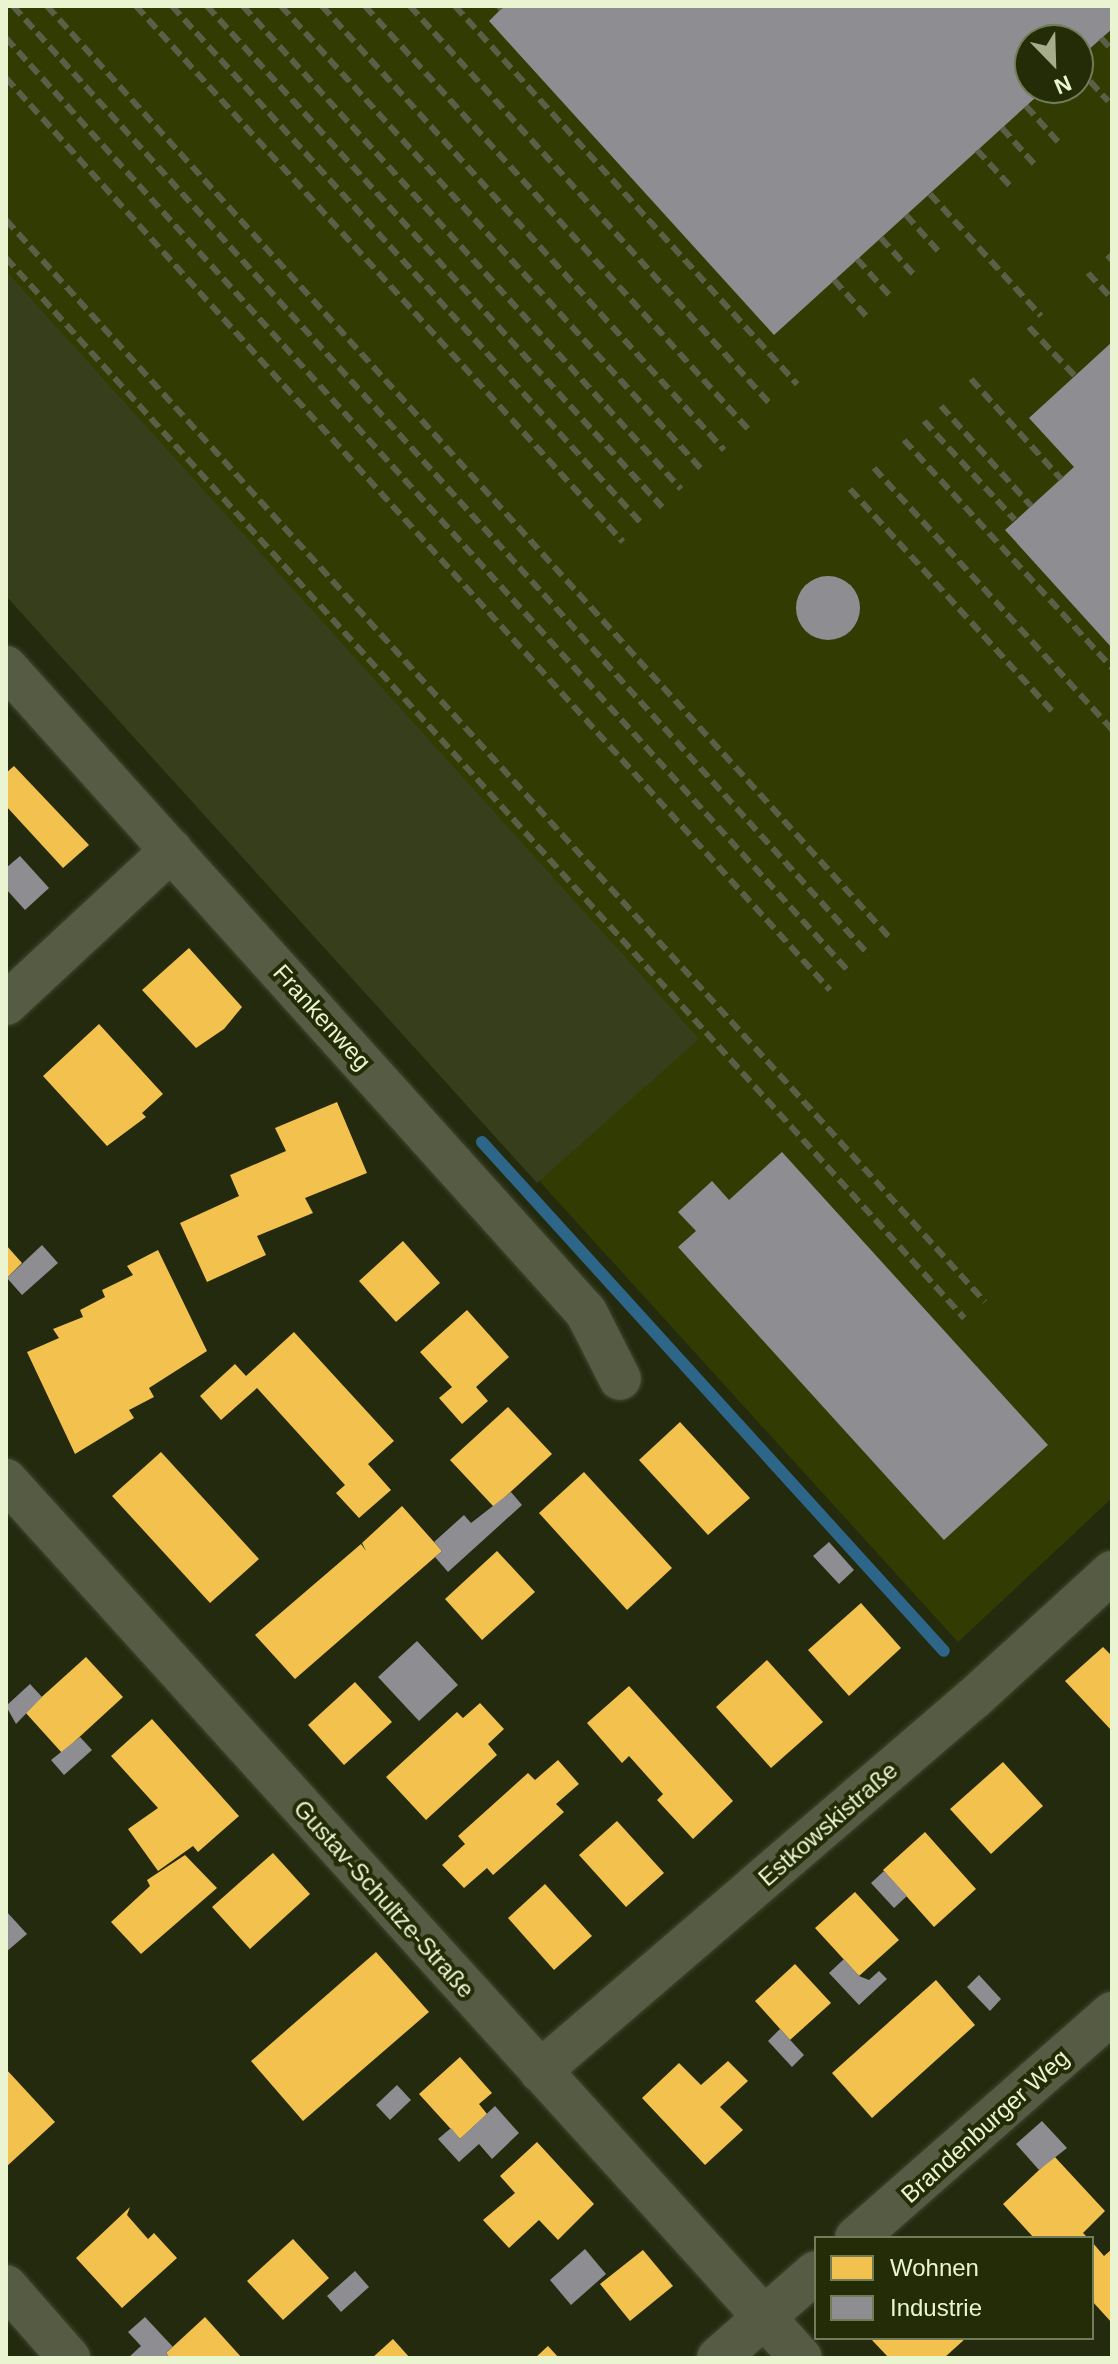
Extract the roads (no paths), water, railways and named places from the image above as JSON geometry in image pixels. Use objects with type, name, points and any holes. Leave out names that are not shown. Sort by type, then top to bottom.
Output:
[{"type":"street","name":"Frankenweg","points":[[6,667],[586,1312],[620,1379]]},
{"type":"street","points":[[6,1004],[172,850]]},
{"type":"street","name":"Gustav-Schultze-Straße","points":[[6,1480],[801,2358]]},
{"type":"street","name":"Estkowskistraße","points":[[540,2071],[974,1698],[1112,1572]]},
{"type":"street","name":"Brandenburger Weg","points":[[858,2236],[1112,2013]]},
{"type":"street","points":[[718,2358],[814,2274]]},
{"type":"street","points":[[6,2286],[69,2358]]},
{"type":"waterway","points":[[482,1142],[944,1651]]},
{"type":"railway","points":[[13,6],[869,955]]},
{"type":"railway","points":[[47,6],[889,937]]},
{"type":"railway","points":[[136,6],[623,542]]},
{"type":"railway","points":[[172,6],[643,525]]},
{"type":"railway","points":[[207,6],[662,507]]},
{"type":"railway","points":[[243,6],[681,489]]},
{"type":"railway","points":[[281,6],[702,470]]},
{"type":"railway","points":[[322,6],[724,450]]},
{"type":"railway","points":[[365,6],[748,429]]},
{"type":"railway","points":[[410,6],[772,406]]},
{"type":"railway","points":[[455,6],[797,384]]},
{"type":"railway","points":[[6,38],[850,973]]},
{"type":"railway","points":[[1101,38],[1112,50]]},
{"type":"railway","points":[[6,78],[830,990]]},
{"type":"railway","points":[[1094,86],[1108,101]]},
{"type":"railway","points":[[1026,106],[1060,144]]},
{"type":"railway","points":[[1002,128],[1036,166]]},
{"type":"railway","points":[[977,150],[1012,188]]},
{"type":"railway","points":[[930,194],[1041,316]]},
{"type":"railway","points":[[906,215],[940,253]]},
{"type":"railway","points":[[6,220],[985,1302]]},
{"type":"railway","points":[[881,238],[915,276]]},
{"type":"railway","points":[[1107,255],[1112,260]]},
{"type":"railway","points":[[6,258],[964,1318]]},
{"type":"railway","points":[[857,259],[892,298]]},
{"type":"railway","points":[[1088,273],[1112,299]]},
{"type":"railway","points":[[834,280],[869,319]]},
{"type":"railway","points":[[1029,327],[1075,376]]},
{"type":"railway","points":[[971,379],[1061,479]]},
{"type":"railway","points":[[941,406],[1031,506]]},
{"type":"railway","points":[[924,421],[1015,520]]},
{"type":"railway","points":[[904,440],[1112,668]]},
{"type":"railway","points":[[874,468],[1112,730]]},
{"type":"railway","points":[[850,489],[1052,711]]}]
